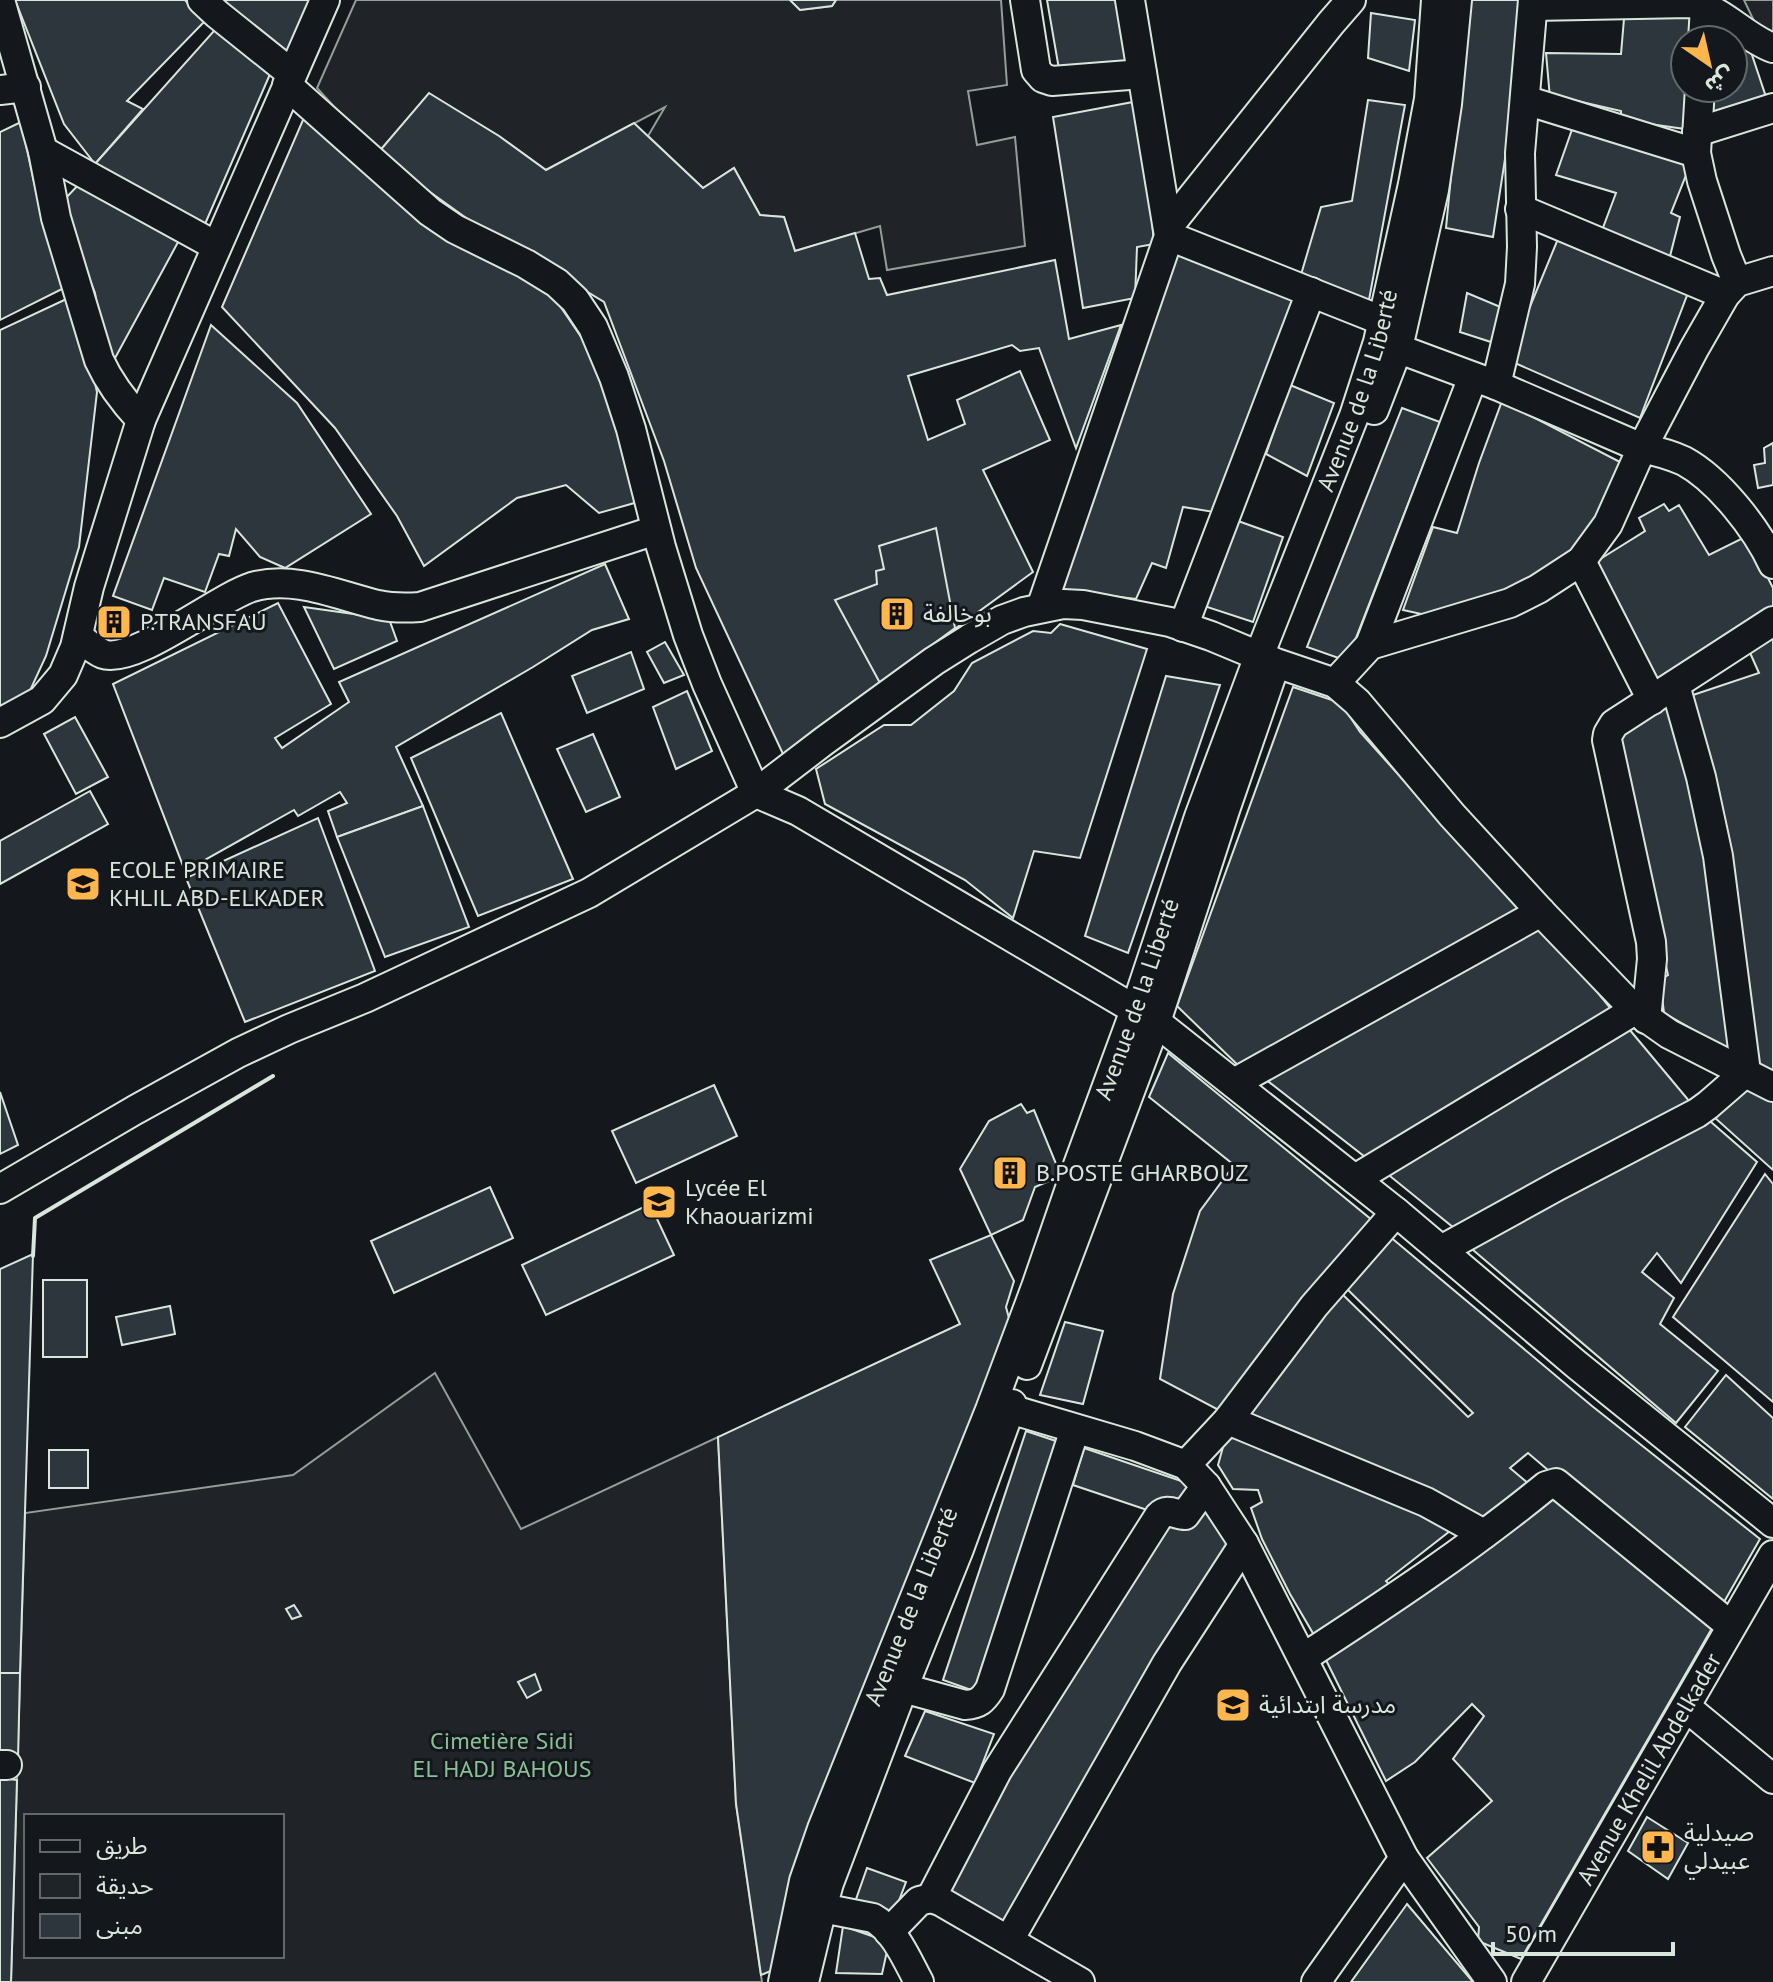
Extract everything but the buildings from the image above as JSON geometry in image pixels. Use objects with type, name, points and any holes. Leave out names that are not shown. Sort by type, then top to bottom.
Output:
[{"type":"street","points":[[0,0],[13,88],[43,151],[56,218],[99,360],[121,400],[141,420]]},
{"type":"street","points":[[202,0],[430,212],[455,229],[526,264],[557,283],[575,300],[593,327],[614,377],[631,429],[674,595],[707,684],[756,793],[798,811],[1146,1016],[1396,1212],[1577,1365],[1773,1523]]},
{"type":"street","points":[[0,723],[42,700],[63,675],[75,647],[89,587],[141,420],[325,0]]},
{"type":"street","points":[[1025,0],[1036,70],[1043,78],[1052,81],[1142,74]]},
{"type":"street","points":[[1130,0],[1169,232]]},
{"type":"street","points":[[1041,608],[1169,232],[1351,0]]},
{"type":"street","name":"Avenue de la Liberté","points":[[1386,337],[1429,99],[1436,0]]},
{"type":"street","name":"Avenue de la Liberté","points":[[804,1982],[822,1908],[893,1683],[995,1397],[1225,810],[1267,660],[1386,337],[1434,190],[1447,104],[1457,0]]},
{"type":"street","points":[[1335,683],[1370,645],[1484,381],[1520,284],[1520,153],[1533,3],[1689,3],[1705,7],[1772,54]]},
{"type":"street","points":[[1704,24],[1705,7]]},
{"type":"street","points":[[1525,100],[1696,142],[1773,108]]},
{"type":"street","points":[[1699,104],[1696,142],[1702,181],[1726,255],[1731,288]]},
{"type":"street","points":[[43,151],[216,246]]},
{"type":"street","points":[[1520,209],[1731,288]]},
{"type":"street","points":[[1169,232],[1311,292],[1386,337],[1484,381],[1642,448],[1685,462],[1728,498],[1760,539],[1773,564]]},
{"type":"street","points":[[1370,645],[1510,603],[1581,561],[1608,524],[1642,448],[1694,349],[1731,288],[1773,271]]},
{"type":"street","points":[[1183,627],[1311,292]]},
{"type":"street","points":[[78,636],[104,654],[125,654],[206,609],[251,588],[276,583],[311,586],[379,605],[420,607],[656,530]]},
{"type":"street","points":[[1581,561],[1663,693],[1701,777],[1718,856],[1746,1072]]},
{"type":"street","points":[[0,1189],[238,1053],[365,998],[589,893],[756,793],[945,654],[1002,620],[1063,604],[1138,615],[1183,627],[1335,683],[1357,702],[1452,815],[1640,1015],[1669,1034],[1773,1087]]},
{"type":"street","points":[[1355,1179],[1640,1015],[1652,959],[1651,942],[1608,734],[1614,724],[1773,621]]},
{"type":"street","points":[[1234,1083],[1541,912]]},
{"type":"street","name":"Avenue de la Liberté","points":[[783,1982],[804,1881],[822,1829],[959,1549],[1146,1016]]},
{"type":"street","points":[[1441,1250],[1697,1113],[1746,1072]]},
{"type":"street","points":[[1186,1465],[1228,1420],[1314,1306],[1396,1212]]},
{"type":"street","points":[[1010,1409],[1135,1446],[1186,1465],[1206,1486],[1244,1544],[1404,1858],[1492,1982]]},
{"type":"street","points":[[1228,1420],[1426,1502],[1484,1534]]},
{"type":"street","points":[[893,1683],[965,1705],[983,1700],[990,1689],[1075,1429]]},
{"type":"street","points":[[1303,1658],[1365,1618],[1552,1483],[1560,1484],[1731,1626]]},
{"type":"street","points":[[931,1898],[997,1771],[1161,1514],[1167,1511],[1185,1515],[1206,1486]]},
{"type":"street","points":[[1009,1940],[1167,1663],[1244,1544]]},
{"type":"street","name":"Avenue Khelil Abdelkader","points":[[1526,1982],[1731,1626],[1764,1589],[1773,1555]]},
{"type":"street","points":[[1686,1707],[1773,1779]]},
{"type":"street","points":[[1316,1982],[1404,1858]]},
{"type":"street","points":[[889,1932],[919,1901],[931,1898],[1080,1982]]},
{"type":"street","points":[[822,1908],[880,1922],[919,1982]]},
{"type":"green space","points":[[356,0],[790,0],[800,10],[832,6],[836,0],[1001,0],[1007,85],[968,91],[977,145],[1015,137],[1025,246],[887,270],[880,226],[795,251],[784,217],[760,215],[734,168],[703,188],[648,136],[665,107],[546,170],[499,136],[429,94],[377,154],[317,88]]},
{"type":"green space","points":[[1744,0],[1773,0],[1773,36],[1754,21]]},
{"type":"green space","name":"Cimetière Sidi EL HADJ BAHOUS","points":[[435,1373],[521,1529],[718,1437],[736,1804],[762,1982],[11,1982],[25,1513],[293,1475]]},
{"type":"wall","points":[[33,1256],[35,1218],[273,1076]]},
{"type":"place","name":"بوخالفة","points":[[897,614]]},
{"type":"place","name":"P.TRANSFAU","points":[[114,622]]},
{"type":"place","name":"ECOLE PRIMAIRE KHLIL ABD-ELKADER","points":[[83,884]]},
{"type":"place","name":"B.POSTE GHARBOUZ","points":[[1010,1173]]},
{"type":"place","name":"Lycée El Khaouarizmi","points":[[659,1202]]},
{"type":"place","name":"مدرسة ابتدائية","points":[[1233,1705]]},
{"type":"place","name":"صيدلية عبيدلي","points":[[1658,1847]]}]
